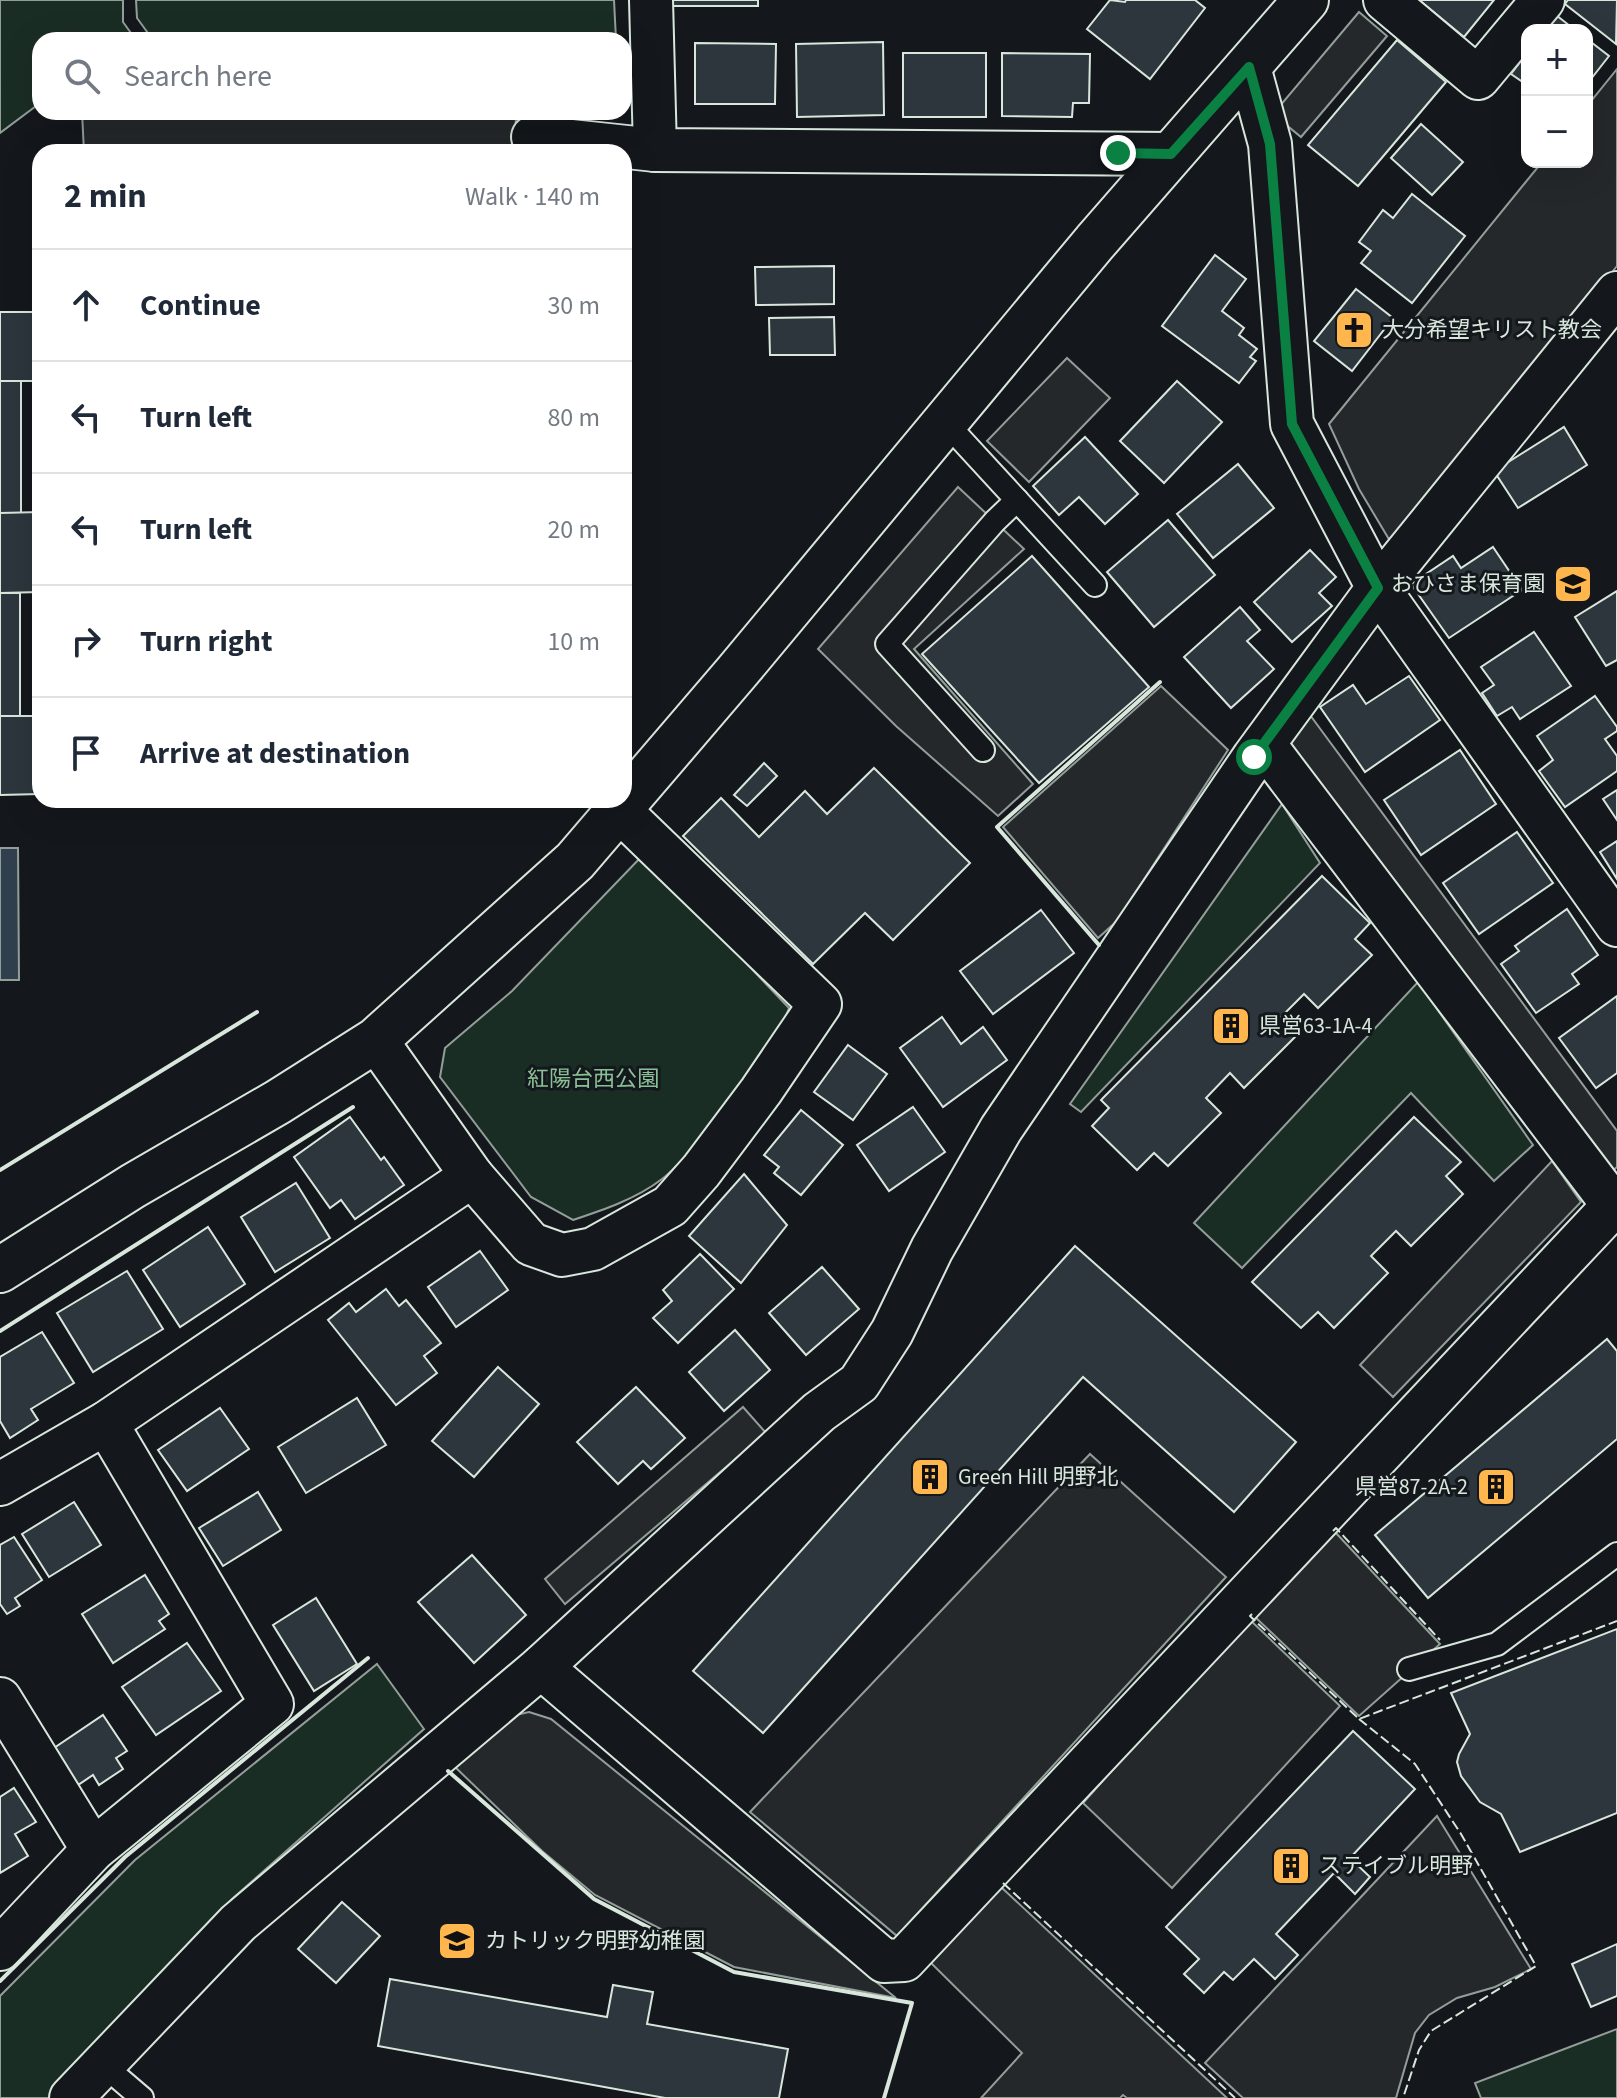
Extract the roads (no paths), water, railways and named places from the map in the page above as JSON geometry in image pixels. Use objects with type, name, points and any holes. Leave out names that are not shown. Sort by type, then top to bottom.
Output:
[{"type":"street","points":[[651,0],[655,150]]},
{"type":"street","points":[[632,795],[1171,154],[1306,0]]},
{"type":"street","points":[[1385,0],[1478,78],[1543,0]]},
{"type":"street","points":[[1249,67],[1270,144],[1292,424],[1378,588],[1617,925]]},
{"type":"street","points":[[533,137],[599,144]]},
{"type":"street","points":[[632,148],[1171,154]]},
{"type":"street","points":[[71,2098],[101,2063],[238,1923],[541,1667],[808,1422],[859,1383],[892,1332],[932,1249],[1001,1129],[1264,744],[1378,588],[1617,293]]},
{"type":"street","points":[[541,1667],[884,1961],[904,1960],[1615,1204],[1264,744]]},
{"type":"street","points":[[0,1270],[376,1040],[575,861],[619,810],[820,1004],[761,1091],[701,1171],[670,1206],[593,1249],[562,1255],[531,1244],[472,1176],[376,1040]]},
{"type":"street","points":[[0,1484],[106,1423],[472,1176]]},
{"type":"street","points":[[0,1949],[93,1850],[272,1704],[106,1423]]},
{"type":"street","points":[[0,1699],[93,1850]]},
{"type":"lane","points":[[946,423],[1095,585]]},
{"type":"lane","points":[[983,750],[887,644],[1017,500]]},
{"type":"lane","points":[[1409,1669],[1497,1644],[1617,1554]]},
{"type":"lane","points":[[101,2063],[142,2098]]},
{"type":"water","points":[[0,848],[18,848],[19,980],[0,980]]},
{"type":"place","name":"大分希望キリスト教会","points":[[1354,330]]},
{"type":"place","name":"おひさま保育園","points":[[1573,584]]},
{"type":"place","name":"県営63-1A-4","points":[[1231,1026]]},
{"type":"place","name":"Green Hill 明野北","points":[[930,1477]]},
{"type":"place","name":"県営87-2A-2","points":[[1496,1487]]},
{"type":"place","name":"ステイブル明野","points":[[1291,1866]]},
{"type":"place","name":"カトリック明野幼稚園","points":[[457,1941]]},
{"type":"park label","name":"紅陽台西公園","points":[[593,1079]]}]
